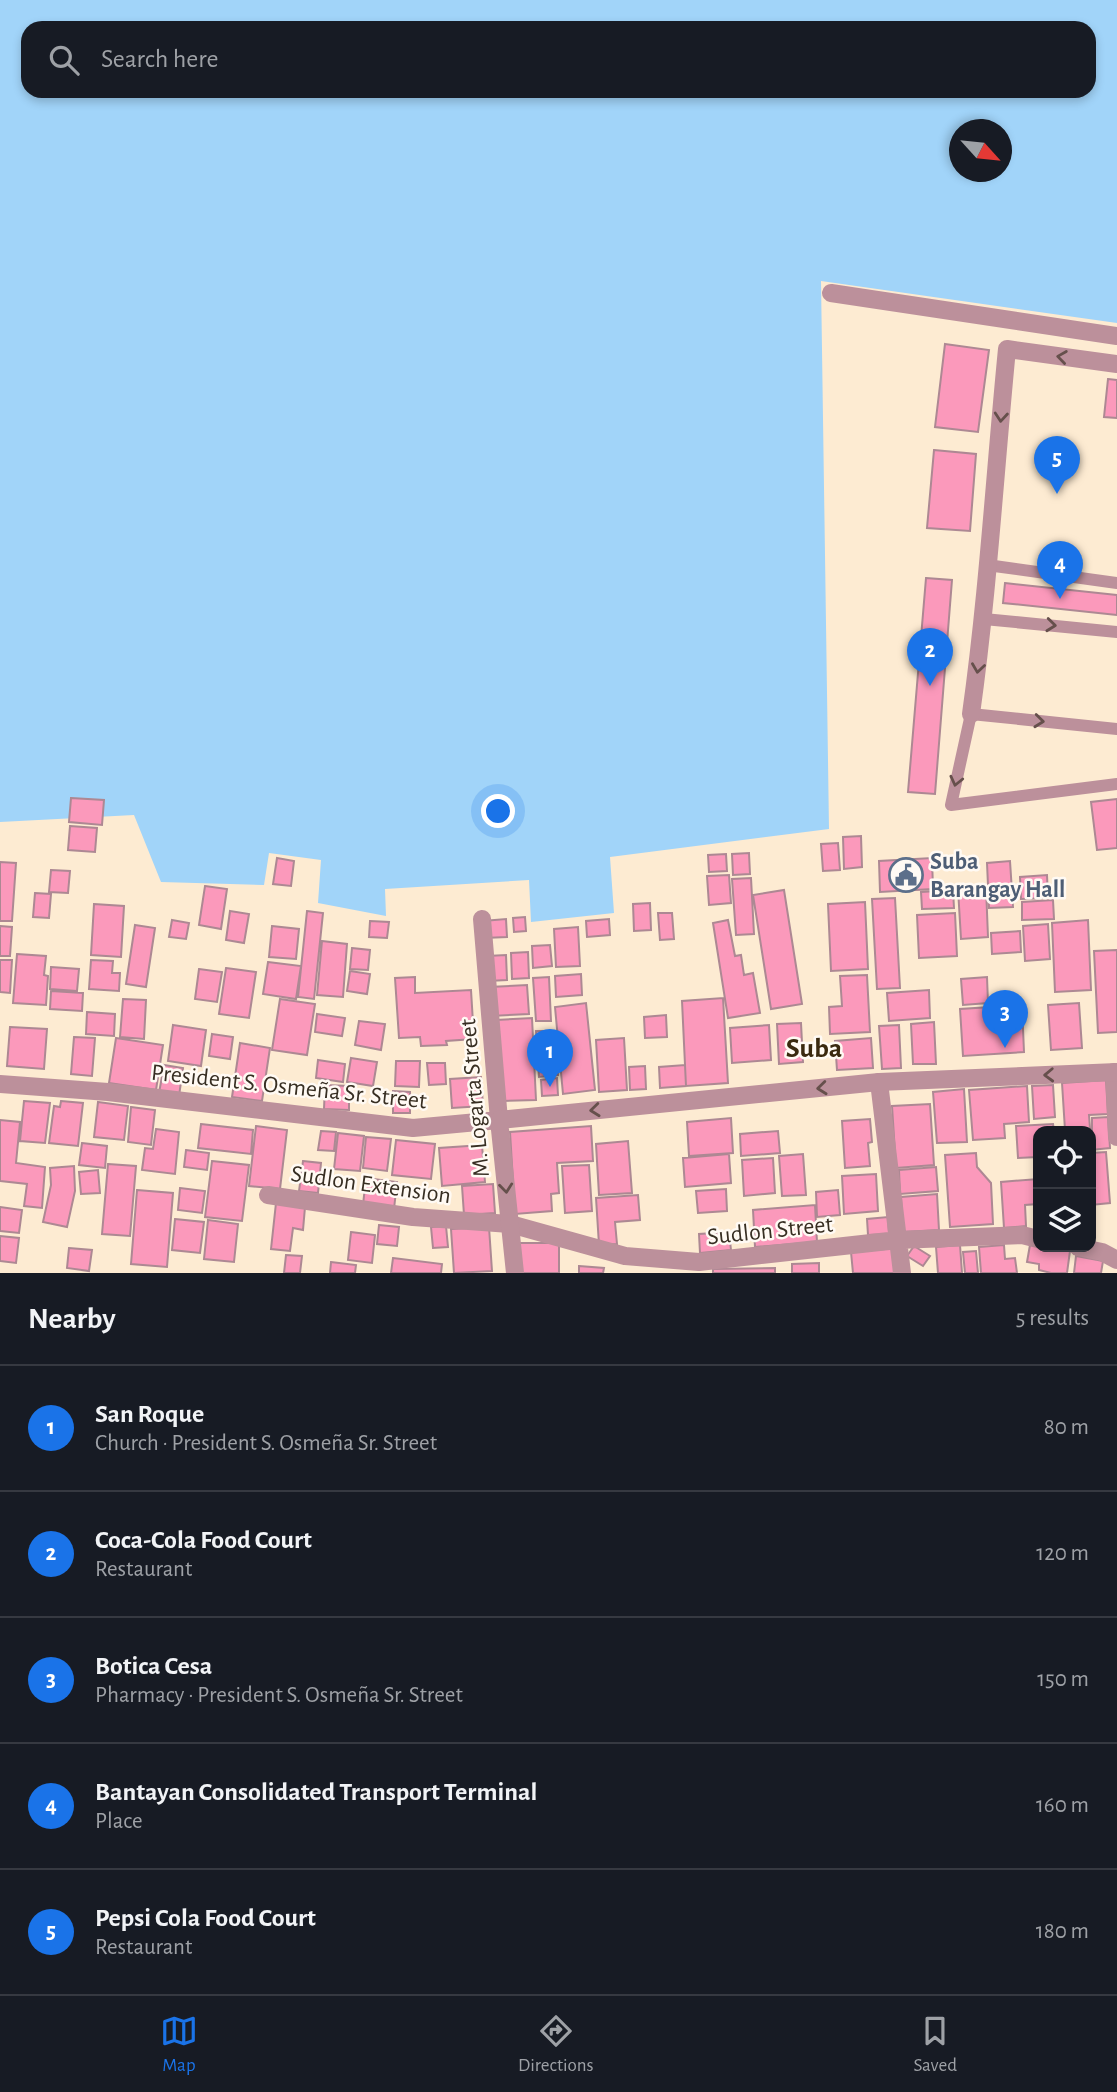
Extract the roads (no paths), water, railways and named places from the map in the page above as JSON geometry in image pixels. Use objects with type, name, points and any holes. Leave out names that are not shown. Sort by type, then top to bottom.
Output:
[{"type":"street","points":[[831,293],[1117,337]]},
{"type":"street","points":[[971,714],[984,619],[1007,349],[1117,364]]},
{"type":"street","name":"M. Logarta Street","points":[[482,919],[515,1273]]},
{"type":"street","points":[[1115,1072],[1117,1137]]},
{"type":"street","name":"President S. Osmeña Sr. Street","points":[[0,1084],[108,1092],[413,1128],[879,1082],[1115,1072]]},
{"type":"street","points":[[879,1082],[902,1273]]},
{"type":"street","name":"Sudlon Extension","points":[[268,1195],[413,1217],[510,1224]]},
{"type":"street","name":"Sudlon Street","points":[[510,1224],[625,1256],[699,1262],[898,1240],[1022,1235],[1033,1237]]},
{"type":"street","points":[[1096,1251],[1117,1260]]},
{"type":"lane","points":[[987,565],[1117,583]]},
{"type":"lane","points":[[984,619],[1117,632]]},
{"type":"lane","points":[[1117,729],[971,714],[951,805],[1117,783]]},
{"type":"water","points":[[0,0],[1117,0],[1117,323],[821,281],[829,829],[610,857],[614,913],[531,922],[529,880],[385,889],[386,916],[318,903],[321,860],[269,853],[264,885],[161,882],[134,815],[0,822]]},
{"type":"place","name":"Pepsi Cola Food Court","points":[[1057,494]]},
{"type":"place","name":"Bantayan Consolidated Transport Terminal","points":[[1060,599]]},
{"type":"place","name":"Coca-Cola Food Court","points":[[930,686]]},
{"type":"place","name":"Suba Barangay Hall","points":[[906,875]]},
{"type":"place","name":"Botica Cesa","points":[[1005,1048]]},
{"type":"place","name":"San Roque","points":[[550,1087]]},
{"type":"district","name":"Suba","points":[[814,1047]]}]
